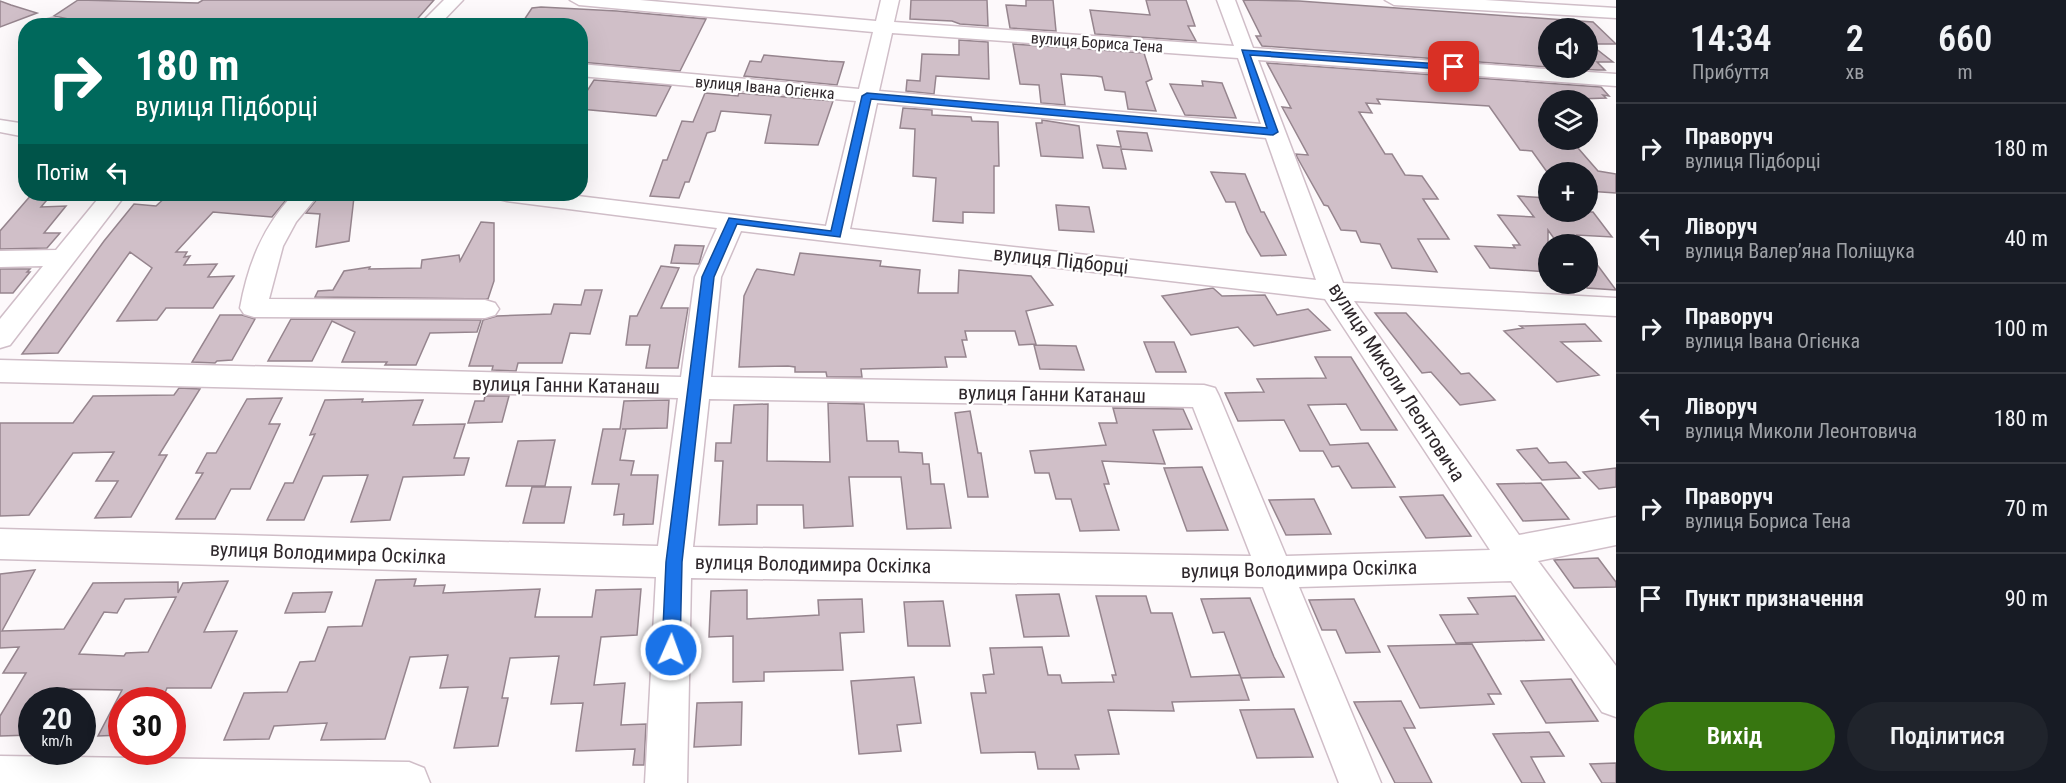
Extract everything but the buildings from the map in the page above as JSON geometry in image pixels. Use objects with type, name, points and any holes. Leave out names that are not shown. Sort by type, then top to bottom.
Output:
[{"type":"street","points":[[436,18],[454,0]]},
{"type":"street","name":"вулиця Бориса Тена","points":[[579,0],[885,27],[1616,80]]},
{"type":"street","points":[[836,235],[890,0]]},
{"type":"street","name":"вулиця Миколи Леонтовича","points":[[1226,0],[1273,132],[1334,291],[1515,558],[1616,698]]},
{"type":"street","points":[[1394,0],[1616,13]]},
{"type":"street","name":"вулиця Івана Огієнка","points":[[588,71],[1273,132]]},
{"type":"street","points":[[0,126],[18,129]]},
{"type":"street","points":[[0,338],[108,201]]},
{"type":"street","points":[[302,201],[275,236],[259,270],[254,308],[485,309]]},
{"type":"street","name":"вулиця Підборці","points":[[568,201],[733,220],[836,235],[1334,291],[1616,307]]},
{"type":"street","points":[[666,783],[674,562],[708,277],[733,220]]},
{"type":"street","points":[[0,259],[63,258]]},
{"type":"street","name":"вулиця Ганни Катанаш","points":[[0,371],[695,388],[1204,396],[1275,572]]},
{"type":"street","name":"вулиця Володимира Оскілка","points":[[0,544],[674,562],[1275,572],[1515,558],[1616,531]]},
{"type":"street","points":[[1275,572],[1360,783]]},
{"type":"street","points":[[0,777],[409,783]]},
{"type":"route","points":[[671,650],[674,562],[708,277],[733,220],[836,235],[867,96],[1273,132],[1245,52],[1454,67]]}]
